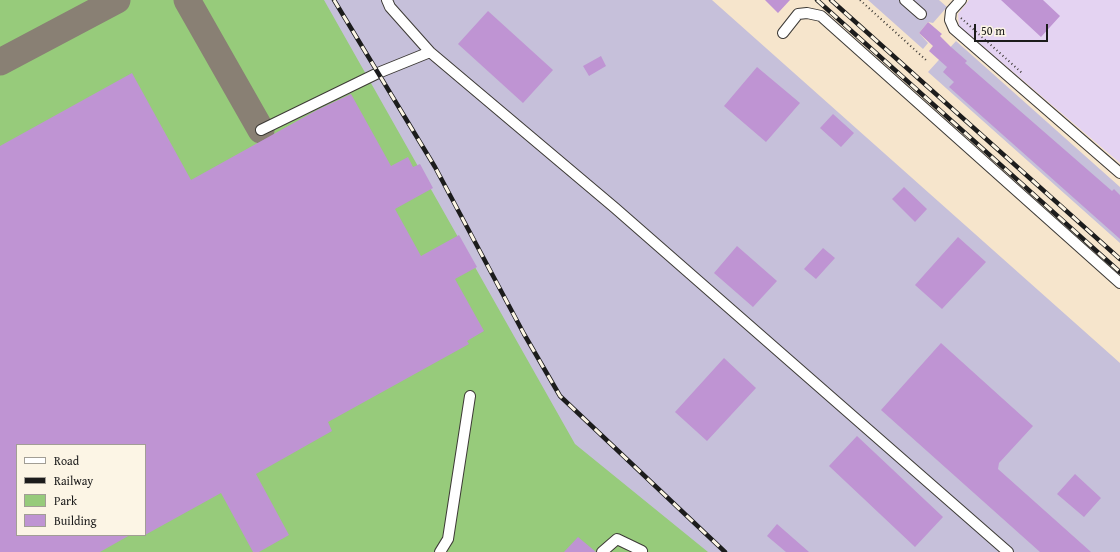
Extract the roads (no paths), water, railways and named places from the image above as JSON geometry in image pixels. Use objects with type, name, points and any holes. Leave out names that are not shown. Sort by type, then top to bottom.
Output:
[{"type":"street","points":[[386,0],[390,7],[430,52],[615,208],[1008,552]]},
{"type":"street","points":[[905,0],[921,14]]},
{"type":"street","points":[[961,0],[951,11],[950,20],[954,29],[1120,173]]},
{"type":"street","points":[[782,33],[798,14],[807,13],[821,16],[1120,283]]},
{"type":"street","points":[[261,130],[378,73],[430,52]]},
{"type":"street","points":[[440,552],[448,539],[470,396]]},
{"type":"street","points":[[602,552],[617,539],[642,551]]},
{"type":"railway","points":[[334,0],[435,167],[524,334],[560,396],[725,552]]},
{"type":"railway","points":[[817,0],[1120,272]]},
{"type":"railway","points":[[831,0],[1120,259]]}]
